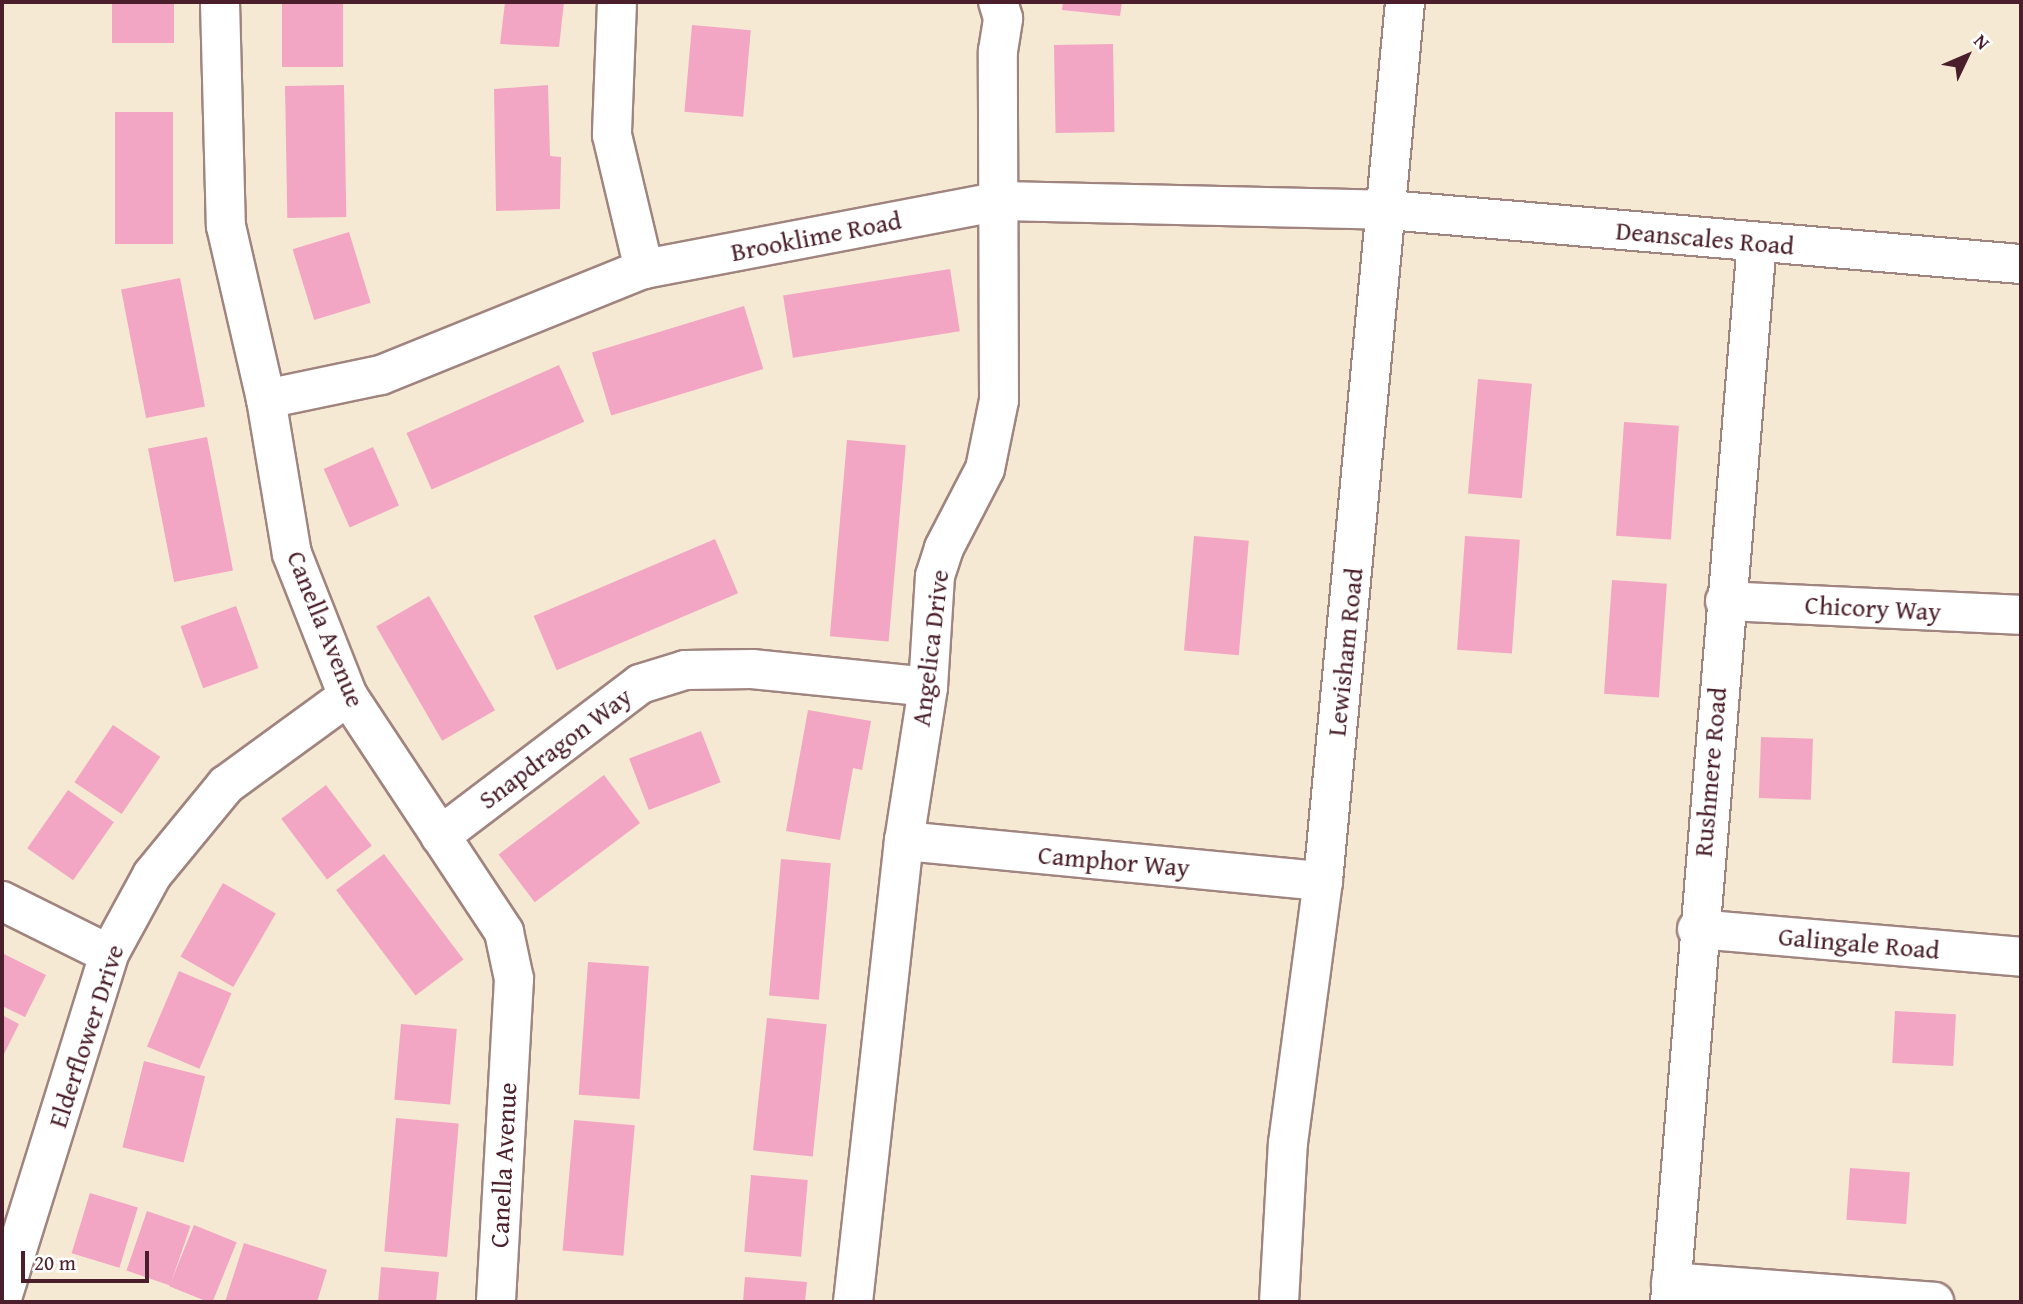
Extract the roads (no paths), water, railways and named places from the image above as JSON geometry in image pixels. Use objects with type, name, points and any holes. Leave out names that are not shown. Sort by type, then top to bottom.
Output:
[{"type":"street","name":"Canella Avenue","points":[[220,2],[226,226],[267,399],[292,554],[348,696],[504,932],[513,979],[496,1302]]},
{"type":"street","points":[[617,2],[612,135],[644,269]]},
{"type":"street","name":"Angelica Drive","points":[[853,1302],[904,841],[928,687],[935,576],[944,548],[985,468],[999,400],[998,51],[1003,18],[998,2]]},
{"type":"street","name":"Lewisham Road","points":[[1279,1302],[1288,1143],[1323,881],[1388,210],[1405,2]]},
{"type":"street","name":"Brooklime Road","points":[[267,399],[381,375],[644,269],[999,201],[1388,210]]},
{"type":"street","name":"Deanscales Road","points":[[1388,210],[2021,264]]},
{"type":"street","name":"Rushmere Road","points":[[1671,1292],[1697,929],[1757,242]]},
{"type":"street","name":"Chicory Way","points":[[1724,601],[2021,615]]},
{"type":"street","name":"Snapdragon Way","points":[[440,836],[586,723],[652,680],[685,670],[752,669],[928,687]]},
{"type":"street","name":"Elderflower Drive","points":[[3,1300],[109,954],[152,875],[226,785],[348,696]]},
{"type":"street","name":"Camphor Way","points":[[904,841],[1323,881]]},
{"type":"street","points":[[2,901],[109,954]]},
{"type":"street","name":"Galingale Road","points":[[1697,929],[2021,957]]},
{"type":"street","points":[[1671,1292],[1934,1302]]}]
